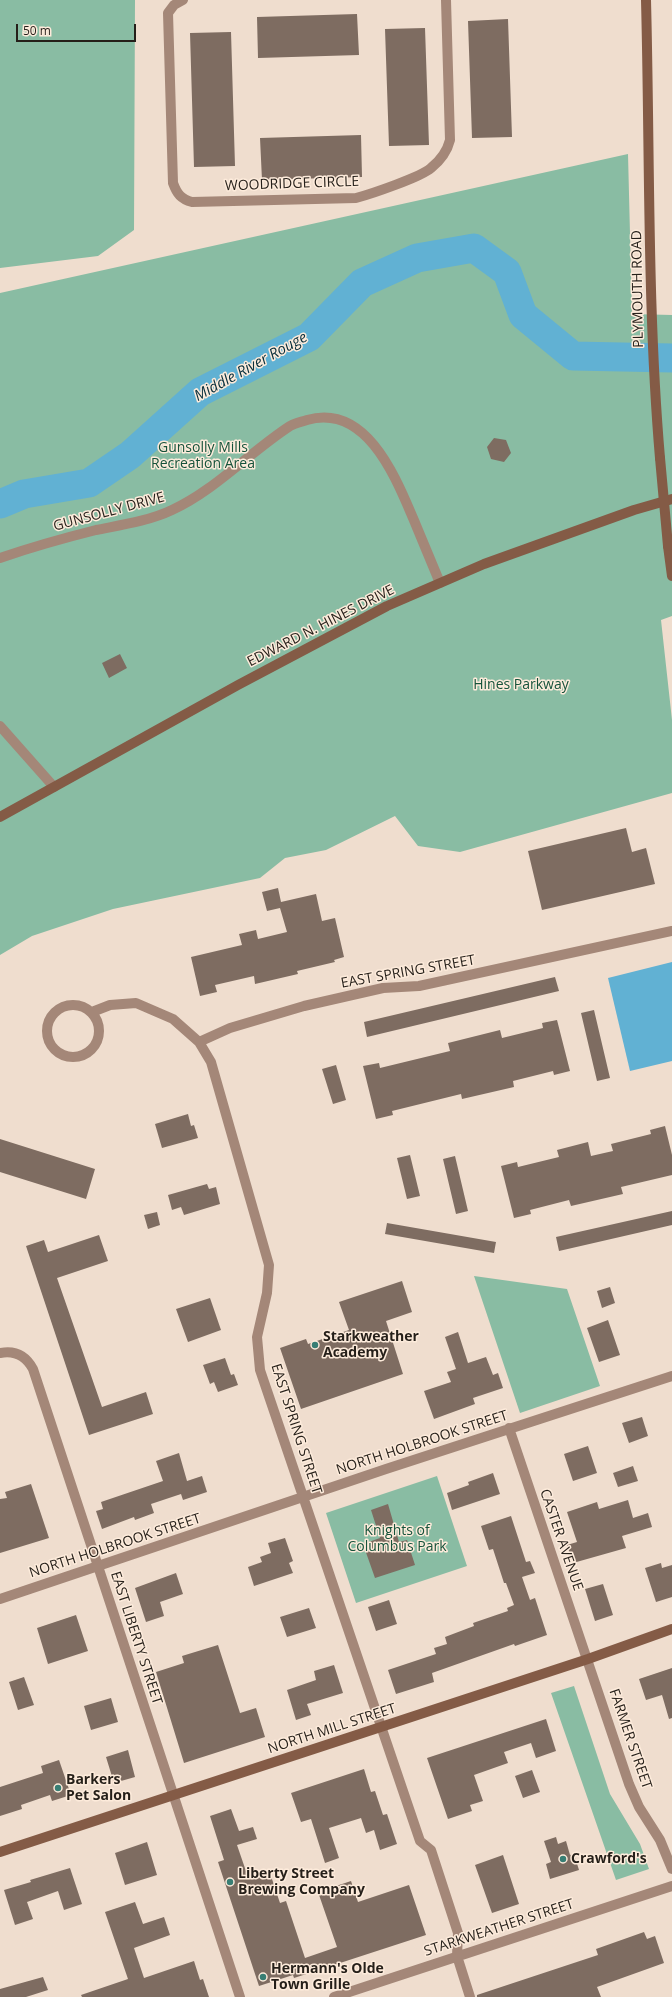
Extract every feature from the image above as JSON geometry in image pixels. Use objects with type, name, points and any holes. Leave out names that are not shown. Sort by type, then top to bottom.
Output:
[{"type":"street","name":"WOODRIDGE CIRCLE","points":[[183,0],[174,5],[168,13],[173,183],[178,194],[183,199],[192,202],[356,198],[373,193],[430,169],[447,152],[450,140],[446,0]]},
{"type":"street","name":"PLYMOUTH ROAD","points":[[646,0],[655,403],[672,576]]},
{"type":"street","name":"GUNSOLLY DRIVE","points":[[0,558],[78,535],[171,511],[195,498],[247,457],[292,425],[316,418],[337,418],[356,428],[377,447],[398,484],[440,583]]},
{"type":"street","name":"EDWARD N. HINES DRIVE","points":[[0,817],[322,640],[387,606],[499,559],[672,498]]},
{"type":"street","points":[[0,726],[54,787]]},
{"type":"street","name":"EAST SPRING STREET","points":[[200,1042],[230,1028],[304,1006],[383,988],[419,986],[672,930]]},
{"type":"street","name":"EAST SPRING STREET","points":[[92,1012],[110,1005],[136,1003],[173,1019],[200,1042],[211,1062],[269,1265],[267,1293],[257,1337],[260,1370],[383,1727],[420,1841],[431,1850],[458,1933],[457,1956]]},
{"type":"street","points":[[73,1005],[85,1007],[92,1012],[99,1028],[99,1037],[95,1045],[89,1051],[82,1055],[64,1055],[51,1044],[48,1036],[49,1024],[55,1013],[61,1008],[73,1005]]},
{"type":"street","name":"EAST LIBERTY STREET","points":[[0,1353],[15,1353],[26,1358],[33,1369],[240,1997]]},
{"type":"street","name":"NORTH HOLBROOK STREET","points":[[0,1599],[509,1428],[672,1376]]},
{"type":"street","name":"CASTER AVENUE","points":[[509,1428],[588,1659]]},
{"type":"street","name":"NORTH MILL STREET","points":[[0,1852],[588,1659],[672,1629]]},
{"type":"street","name":"FARMER STREET","points":[[588,1659],[629,1784],[660,1840],[672,1869]]},
{"type":"street","name":"STARKWEATHER STREET","points":[[334,1997],[672,1886]]},
{"type":"street","points":[[457,1956],[470,1997]]},
{"type":"green space","points":[[0,0],[135,0],[134,230],[98,256],[0,268]]},
{"type":"green space","points":[[628,154],[632,314],[672,315],[672,616],[661,620],[672,720],[672,793],[460,852],[418,846],[395,816],[326,850],[285,858],[260,878],[113,909],[32,936],[0,955],[0,293]]},
{"type":"green space","points":[[474,1276],[567,1289],[600,1386],[520,1413]]},
{"type":"green space","name":"Knights of Columbus Park","points":[[437,1476],[467,1566],[356,1603],[326,1513]]},
{"type":"green space","points":[[574,1686],[610,1794],[640,1844],[649,1869],[616,1880],[551,1693]]},
{"type":"water","points":[[672,962],[672,1061],[630,1071],[608,978]]},
{"type":"building","points":[[357,14],[359,55],[258,58],[257,17]]},
{"type":"building","points":[[508,19],[512,137],[472,138],[468,21]]},
{"type":"building","points":[[425,28],[429,145],[389,146],[385,29]]},
{"type":"building","points":[[231,32],[235,166],[194,167],[190,33]]},
{"type":"building","points":[[361,135],[362,177],[262,180],[260,138]]},
{"type":"building","points":[[494,438],[506,440],[511,453],[504,462],[491,459],[487,447]]},
{"type":"building","points":[[120,654],[127,668],[109,678],[102,663]]},
{"type":"building","points":[[626,828],[632,852],[646,848],[655,884],[542,910],[528,851]]},
{"type":"building","points":[[278,888],[281,902],[316,894],[322,921],[335,918],[344,957],[334,960],[335,962],[297,971],[298,974],[255,984],[254,976],[215,985],[217,992],[200,996],[191,957],[242,945],[239,934],[256,930],[258,939],[287,932],[280,908],[267,911],[262,892]]},
{"type":"building","points":[[555,977],[559,991],[367,1037],[364,1022]]},
{"type":"building","points":[[594,1010],[610,1078],[597,1081],[581,1013]]},
{"type":"building","points":[[557,1020],[570,1071],[554,1075],[553,1071],[513,1081],[514,1087],[462,1099],[461,1094],[392,1111],[393,1115],[376,1119],[363,1066],[379,1063],[380,1068],[450,1051],[448,1043],[500,1030],[502,1038],[543,1028],[542,1023]]},
{"type":"building","points":[[336,1065],[346,1100],[333,1104],[322,1069]]},
{"type":"building","points":[[188,1114],[191,1126],[194,1125],[198,1138],[162,1148],[155,1124]]},
{"type":"building","points":[[665,1126],[672,1155],[672,1175],[621,1187],[623,1194],[571,1206],[569,1200],[530,1210],[531,1214],[514,1218],[501,1166],[517,1162],[518,1167],[559,1157],[557,1150],[588,1142],[591,1156],[613,1151],[611,1144],[651,1134],[650,1130]]},
{"type":"building","points":[[0,1139],[95,1169],[86,1199],[0,1172]]},
{"type":"building","points":[[410,1155],[420,1196],[407,1199],[397,1158]]},
{"type":"building","points":[[455,1156],[468,1211],[456,1214],[443,1159]]},
{"type":"building","points":[[207,1184],[209,1189],[216,1187],[220,1204],[184,1215],[181,1207],[172,1210],[168,1195]]},
{"type":"building","points":[[672,1211],[672,1225],[559,1251],[556,1237]]},
{"type":"building","points":[[157,1212],[160,1225],[148,1229],[144,1215]]},
{"type":"building","points":[[387,1223],[496,1242],[494,1253],[385,1234]]},
{"type":"building","points":[[99,1235],[108,1261],[57,1278],[102,1407],[146,1392],[153,1414],[89,1435],[26,1246],[44,1240],[48,1252]]},
{"type":"building","name":"Starkweather Academy","points":[[402,1281],[412,1312],[386,1321],[403,1374],[301,1409],[280,1348],[306,1339],[308,1344],[349,1330],[339,1302]]},
{"type":"building","points":[[610,1287],[615,1303],[602,1308],[597,1291]]},
{"type":"building","points":[[210,1298],[221,1330],[188,1342],[176,1309]]},
{"type":"building","points":[[608,1320],[620,1355],[599,1362],[587,1328]]},
{"type":"building","points":[[458,1332],[468,1363],[486,1357],[493,1375],[498,1373],[503,1388],[473,1398],[475,1404],[434,1419],[424,1391],[451,1382],[447,1372],[456,1369],[445,1337]]},
{"type":"building","points":[[225,1358],[231,1375],[234,1374],[238,1385],[218,1392],[214,1382],[210,1384],[203,1365]]},
{"type":"building","points":[[642,1417],[648,1436],[629,1443],[622,1423]]},
{"type":"building","points":[[588,1446],[597,1473],[573,1481],[564,1454]]},
{"type":"building","points":[[179,1453],[187,1481],[202,1476],[207,1492],[183,1500],[181,1494],[151,1504],[154,1513],[135,1520],[134,1517],[102,1529],[96,1511],[103,1509],[101,1502],[163,1481],[156,1461]]},
{"type":"building","points":[[633,1466],[638,1481],[618,1487],[613,1473]]},
{"type":"building","points":[[493,1473],[500,1494],[452,1510],[447,1493],[469,1485],[468,1482]]},
{"type":"building","points":[[31,1484],[49,1538],[0,1553],[0,1499],[7,1498],[5,1492]]},
{"type":"building","points":[[628,1500],[633,1518],[648,1513],[652,1527],[622,1536],[626,1548],[573,1563],[567,1545],[577,1542],[567,1512],[597,1502],[599,1509]]},
{"type":"building","points":[[388,1504],[399,1542],[407,1540],[415,1565],[375,1578],[363,1544],[380,1538],[371,1510]]},
{"type":"building","points":[[511,1516],[526,1562],[530,1561],[535,1573],[522,1577],[530,1600],[535,1598],[547,1635],[515,1646],[514,1644],[432,1673],[434,1682],[396,1694],[388,1670],[436,1654],[434,1648],[447,1644],[445,1637],[474,1626],[473,1623],[508,1611],[507,1608],[514,1605],[506,1583],[504,1583],[493,1549],[489,1550],[481,1526]]},
{"type":"building","points":[[285,1538],[293,1561],[289,1563],[293,1573],[254,1586],[248,1567],[262,1562],[260,1557],[271,1553],[268,1543]]},
{"type":"building","points":[[661,1563],[662,1568],[672,1565],[672,1597],[656,1602],[645,1568]]},
{"type":"building","points":[[176,1573],[183,1594],[160,1602],[164,1616],[146,1622],[135,1588]]},
{"type":"building","points":[[603,1584],[613,1615],[595,1621],[585,1589]]},
{"type":"building","points":[[389,1600],[397,1624],[376,1631],[368,1607]]},
{"type":"building","points":[[309,1608],[316,1628],[287,1637],[280,1617]]},
{"type":"building","points":[[76,1615],[88,1651],[48,1664],[37,1628]]},
{"type":"building","points":[[218,1645],[240,1713],[256,1708],[265,1737],[184,1763],[156,1672],[184,1663],[182,1656]]},
{"type":"building","points":[[334,1665],[343,1693],[307,1704],[311,1715],[296,1720],[287,1690],[316,1680],[314,1671]]},
{"type":"building","points":[[672,1668],[672,1718],[669,1719],[662,1695],[646,1700],[639,1679]]},
{"type":"building","points":[[24,1677],[34,1705],[18,1710],[9,1682]]},
{"type":"building","points":[[111,1698],[118,1722],[91,1730],[84,1706]]},
{"type":"building","points":[[546,1719],[556,1751],[536,1758],[531,1743],[504,1752],[508,1763],[474,1775],[483,1801],[470,1805],[472,1811],[448,1819],[427,1758]]},
{"type":"building","points":[[128,1750],[135,1777],[114,1783],[106,1757]]},
{"type":"building","points":[[59,1760],[71,1795],[52,1801],[50,1795],[21,1805],[22,1809],[0,1816],[0,1787],[43,1773],[41,1766]]},
{"type":"building","points":[[364,1769],[371,1792],[375,1791],[383,1815],[387,1814],[397,1844],[380,1850],[374,1830],[366,1833],[361,1818],[329,1828],[339,1858],[325,1863],[311,1819],[301,1822],[291,1793]]},
{"type":"building","points":[[532,1770],[540,1792],[523,1798],[515,1776]]},
{"type":"building","points":[[231,1809],[239,1831],[253,1827],[257,1839],[237,1845],[248,1877],[269,1870],[280,1903],[286,1901],[305,1958],[337,1947],[318,1892],[351,1881],[358,1902],[409,1885],[426,1935],[294,1978],[293,1975],[259,1986],[218,1862],[224,1860],[210,1816]]},
{"type":"building","name":"Crawford's","points":[[556,1837],[558,1844],[566,1841],[570,1855],[574,1854],[579,1870],[550,1879],[546,1864],[551,1862],[544,1841]]},
{"type":"building","points":[[147,1842],[157,1875],[125,1885],[115,1853]]},
{"type":"building","points":[[503,1855],[519,1904],[492,1913],[475,1865]]},
{"type":"building","points":[[70,1868],[82,1904],[64,1910],[58,1891],[27,1902],[33,1919],[15,1925],[4,1890],[31,1882],[30,1880]]},
{"type":"building","points":[[135,1902],[143,1924],[164,1917],[170,1935],[134,1948],[144,1978],[194,1961],[200,1980],[203,1979],[209,1997],[82,1997],[81,1995],[128,1979],[105,1912]]},
{"type":"building","points":[[644,1932],[647,1939],[655,1936],[664,1963],[597,1987],[601,1997],[477,1997],[477,1995],[598,1955],[596,1949]]},
{"type":"building","points":[[43,1977],[48,1990],[26,1997],[0,1997],[0,1989]]},
{"type":"waterway","name":"Middle River Rouge","points":[[0,504],[24,494],[89,483],[130,455],[200,392],[309,337],[362,283],[417,258],[474,248],[507,272],[523,315],[573,356],[672,358]]},
{"type":"place","name":"Starkweather Academy","points":[[315,1345]]},
{"type":"place","name":"Barkers Pet Salon","points":[[58,1788]]},
{"type":"place","name":"Crawford's","points":[[563,1859]]},
{"type":"place","name":"Liberty Street Brewing Company","points":[[230,1882]]},
{"type":"place","name":"Hermann's Olde Town Grille","points":[[263,1977]]},
{"type":"park label","name":"Gunsolly Mills Recreation Area","points":[[203,456]]},
{"type":"park label","name":"Hines Parkway","points":[[521,685]]}]
